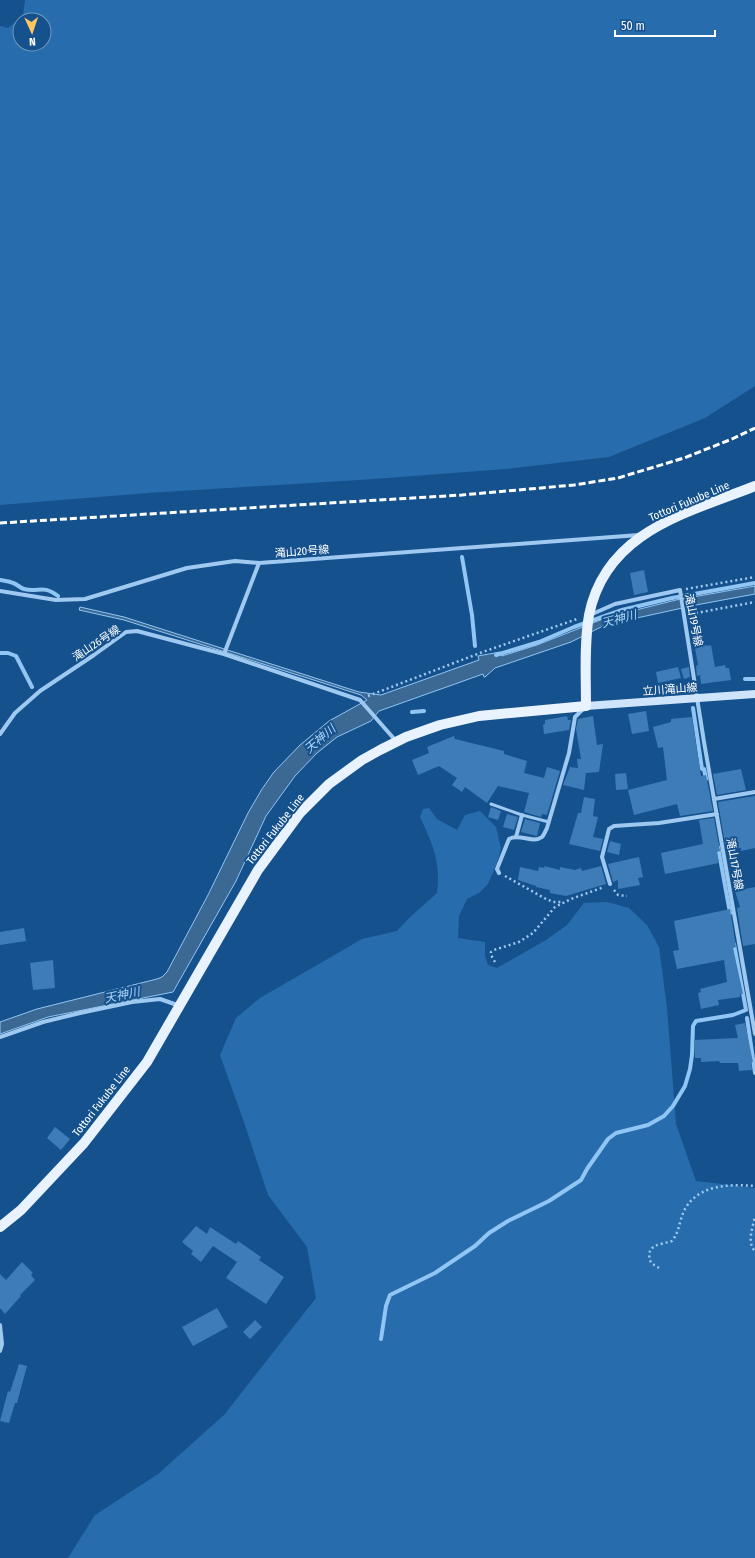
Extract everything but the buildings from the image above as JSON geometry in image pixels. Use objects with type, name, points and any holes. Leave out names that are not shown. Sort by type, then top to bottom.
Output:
[{"type":"main road","name":"Tottori Fukube Line","points":[[0,1227],[21,1210],[84,1143],[147,1062],[270,851],[300,813],[329,784],[362,760],[396,741],[440,725],[479,716],[586,706],[586,641],[589,617],[599,586],[608,570],[622,552],[642,535],[681,516],[755,486]]},
{"type":"street","name":"滝山20号線","points":[[0,591],[56,600],[84,599],[187,568],[235,561],[259,563],[642,535]]},
{"type":"street","points":[[259,563],[224,654],[362,700],[396,741]]},
{"type":"street","name":"滝山19号線","points":[[589,617],[615,604],[680,590],[698,698]]},
{"type":"street","name":"滝山26号線","points":[[0,734],[15,713],[40,691],[126,632],[138,631],[224,654]]},
{"type":"street","name":"立川滝山線","points":[[586,706],[755,694]]},
{"type":"street","name":"滝山17号線","points":[[698,698],[755,1034]]},
{"type":"street","points":[[499,873],[497,869],[509,839],[516,837],[536,839],[542,837],[549,822],[568,753],[575,717],[586,706]]},
{"type":"street","points":[[714,799],[755,792]]},
{"type":"street","points":[[610,884],[602,857],[609,829],[614,826],[659,823],[717,814]]},
{"type":"street","points":[[516,837],[522,815]]},
{"type":"street","points":[[0,1037],[43,1022],[80,1012],[132,1002],[160,999],[180,1006]]},
{"type":"street","points":[[0,1325],[2,1344],[0,1351]]},
{"type":"lane","points":[[491,804],[522,815],[549,822]]},
{"type":"path","points":[[680,590],[755,577]]},
{"type":"path","points":[[685,616],[755,602]]},
{"type":"path","points":[[362,700],[480,653],[589,617]]},
{"type":"path","points":[[499,873],[546,899],[553,902],[565,902]]},
{"type":"path","points":[[495,962],[491,952],[519,942],[533,933],[548,913],[555,907],[565,902],[610,884],[618,895],[627,896]]},
{"type":"path","points":[[658,1268],[651,1263],[649,1255],[650,1250],[658,1243],[672,1241],[679,1229],[685,1209],[702,1192],[712,1188],[741,1185],[755,1186]]},
{"type":"path","points":[[754,1250],[750,1241],[755,1216]]},
{"type":"shaded area","points":[[25,0],[755,0],[755,386],[705,418],[609,457],[505,469],[148,493],[0,505],[0,26],[8,28],[12,25],[12,52],[52,52],[52,12],[24,12]]},
{"type":"shaded area","points":[[429,808],[437,819],[457,830],[465,815],[480,811],[496,827],[501,848],[497,863],[488,884],[479,893],[467,899],[459,916],[458,938],[485,942],[485,956],[488,965],[497,968],[546,940],[567,925],[584,903],[607,902],[629,908],[647,925],[659,947],[667,1008],[676,1124],[696,1181],[755,1188],[755,1558],[68,1558],[95,1515],[158,1474],[224,1415],[316,1298],[307,1247],[268,1195],[220,1055],[236,1018],[260,998],[362,939],[397,931],[437,893],[438,872],[435,854],[429,836],[420,817],[423,809]]},
{"type":"water","name":"天神川","points":[[755,586],[755,594],[605,625],[571,642],[495,668],[485,677],[483,674],[379,711],[371,721],[337,737],[317,753],[295,776],[266,816],[236,881],[173,992],[48,1017],[0,1034],[0,1022],[37,1009],[162,977],[167,972],[208,895],[248,813],[274,772],[300,745],[329,721],[367,700],[361,695],[124,620],[79,610],[80,607],[124,617],[359,692],[381,695],[479,660],[478,656],[500,652],[502,656],[537,645],[608,617],[676,600]]},
{"type":"waterway","points":[[462,557],[472,615],[475,646]]},
{"type":"waterway","points":[[0,580],[11,582],[24,589],[48,590],[58,596]]},
{"type":"waterway","name":"天神川","points":[[496,655],[539,642],[574,627],[622,610],[672,598],[755,583]]},
{"type":"waterway","points":[[0,653],[8,653],[16,656],[32,687]]},
{"type":"waterway","points":[[745,679],[755,679]]},
{"type":"waterway","points":[[693,708],[702,769],[704,769],[706,779]]},
{"type":"waterway","points":[[412,712],[424,711]]},
{"type":"waterway","points":[[718,847],[730,913]]},
{"type":"waterway","points":[[381,1339],[386,1306],[390,1295],[435,1273],[475,1246],[489,1233],[508,1221],[549,1201],[581,1180],[608,1139],[616,1133],[648,1125],[664,1116],[673,1106],[685,1086],[690,1069],[693,1026],[696,1021],[733,1015],[746,1010],[734,944]]},
{"type":"waterway","points":[[747,1018],[755,1073]]},
{"type":"railway","points":[[0,523],[462,495],[574,485],[618,478],[684,458],[755,428]]}]
